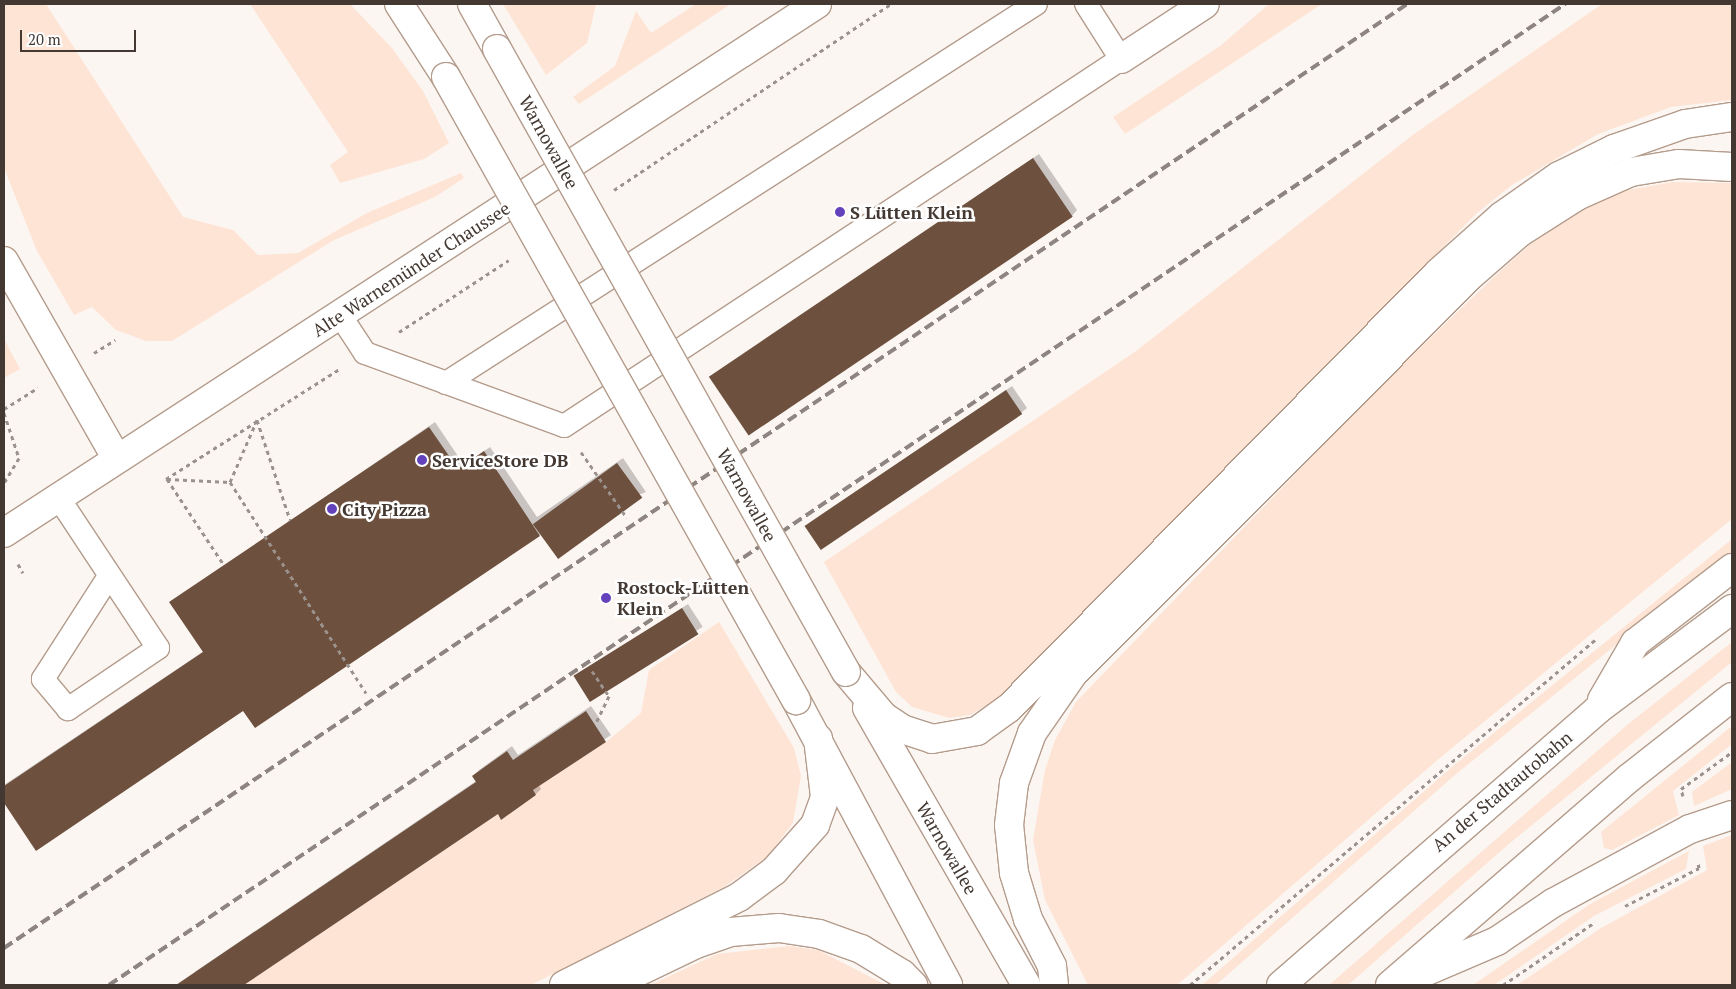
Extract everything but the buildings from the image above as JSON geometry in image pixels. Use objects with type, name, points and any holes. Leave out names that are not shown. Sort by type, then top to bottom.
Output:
[{"type":"main road","points":[[399,4],[446,77],[818,738],[948,985]]},
{"type":"main road","name":"Warnowallee","points":[[472,4],[846,672],[1026,985]]},
{"type":"main road","name":"Alte Warnemünder Chaussee","points":[[4,533],[116,457],[340,316],[817,4]]},
{"type":"main road","points":[[1121,59],[1205,4]]},
{"type":"main road","points":[[846,672],[883,716],[902,729],[932,739],[977,731],[1008,708],[1431,280],[1502,216],[1559,176],[1614,149],[1684,124],[1732,117]]},
{"type":"main road","points":[[1054,985],[1052,966],[1028,919],[1014,873],[1009,825],[1014,783],[1032,733],[1073,674],[1471,275],[1519,234],[1577,196],[1631,172],[1679,164],[1732,167]]},
{"type":"main road","points":[[4,261],[116,457]]},
{"type":"main road","points":[[1597,710],[1635,644],[1732,568]]},
{"type":"main road","name":"An der Stadtautobahn","points":[[1281,985],[1597,710],[1732,609]]},
{"type":"main road","points":[[1392,985],[1629,778],[1732,697]]},
{"type":"main road","points":[[564,985],[739,897],[774,871],[815,825],[825,797],[818,738]]},
{"type":"main road","points":[[1392,985],[1497,941],[1618,866],[1690,829],[1732,815]]},
{"type":"main road","points":[[611,985],[705,941],[730,932],[779,928],[819,934],[861,949],[902,974],[913,985]]},
{"type":"lane","points":[[446,383],[1036,4]]},
{"type":"lane","points":[[340,316],[365,353],[564,426],[1121,59],[1086,4]]},
{"type":"lane","points":[[58,497],[158,648],[68,710],[43,679],[109,576]]},
{"type":"path","points":[[4,413],[19,458],[4,483]]},
{"type":"path","points":[[230,482],[257,420],[290,520]]},
{"type":"path","points":[[564,426],[627,518]]},
{"type":"path","points":[[224,565],[166,479],[230,482]]},
{"type":"path","points":[[230,482],[366,693]]},
{"type":"path","points":[[1190,985],[1604,632]]},
{"type":"path","points":[[592,671],[609,696],[595,725]]},
{"type":"shaded area","points":[[4,4],[46,4],[183,217],[233,230],[258,255],[298,253],[367,213],[461,173],[464,178],[435,197],[334,240],[172,341],[146,341],[116,330],[92,307],[74,315],[37,251],[4,168]]},
{"type":"shaded area","points":[[250,4],[350,4],[392,48],[423,91],[449,143],[424,159],[340,183],[330,165],[348,152]]},
{"type":"shaded area","points":[[503,4],[596,4],[587,43],[546,75]]},
{"type":"shaded area","points":[[696,4],[731,4],[579,104],[573,97],[615,66],[636,11],[651,33]]},
{"type":"shaded area","points":[[1269,4],[1322,4],[1125,134],[1113,117],[1220,46]]},
{"type":"shaded area","points":[[1602,4],[1732,4],[1732,100],[1671,107],[1598,134],[1512,185],[1477,213],[995,701],[970,715],[949,718],[912,707],[896,692],[824,562],[1136,351],[1414,134]]},
{"type":"shaded area","points":[[1673,182],[1732,183],[1732,519],[1441,757],[1177,985],[1088,985],[1045,900],[1033,840],[1045,770],[1055,740],[1076,702],[1376,390],[1532,243],[1591,204],[1622,191]]},
{"type":"shaded area","points":[[4,339],[20,369],[4,378]]},
{"type":"shaded area","points":[[1732,539],[1732,551],[1455,775],[1216,985],[1202,985],[1452,767]]},
{"type":"shaded area","points":[[719,622],[794,748],[801,776],[793,823],[768,856],[724,887],[531,985],[244,985],[498,814],[502,819],[536,795],[533,790],[606,742],[641,713],[649,670]]},
{"type":"shaded area","points":[[1732,642],[1732,662],[1510,843],[1348,985],[1329,985],[1627,725]]},
{"type":"shaded area","points":[[1732,726],[1732,744],[1673,791],[1679,815],[1612,850],[1604,848],[1601,832]]},
{"type":"shaded area","points":[[1732,762],[1732,789],[1694,806],[1692,792]]},
{"type":"shaded area","points":[[1732,835],[1732,985],[1517,985],[1601,928],[1707,870],[1703,846]]},
{"type":"shaded area","points":[[1689,851],[1686,869],[1594,916],[1494,985],[1473,985],[1590,904]]},
{"type":"shaded area","points":[[789,946],[818,950],[886,985],[650,985],[717,954]]},
{"type":"railway","points":[[4,948],[1407,4]]},
{"type":"railway","points":[[109,985],[1565,4]]},
{"type":"place","name":"S Lütten Klein","points":[[840,212]]},
{"type":"place","name":"ServiceStore DB","points":[[422,460]]},
{"type":"place","name":"City Pizza","points":[[332,509]]},
{"type":"place","name":"Rostock-Lütten Klein","points":[[606,598]]}]
